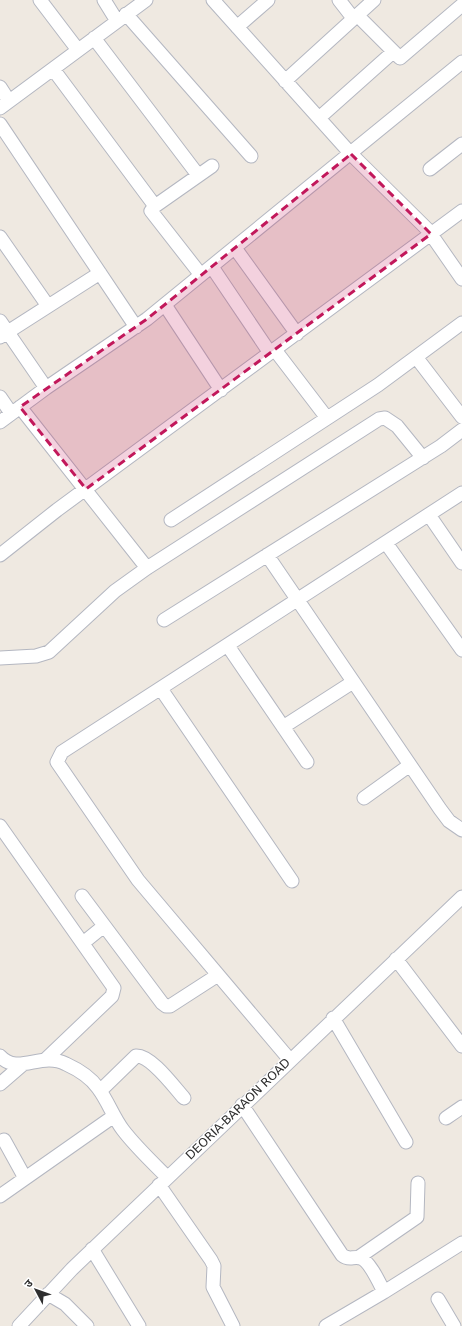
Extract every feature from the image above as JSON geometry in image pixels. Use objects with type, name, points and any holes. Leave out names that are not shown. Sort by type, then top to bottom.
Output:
[{"type":"street","points":[[40,0],[78,50]]},
{"type":"street","points":[[104,0],[251,156]]},
{"type":"street","points":[[0,86],[5,105],[146,0]]},
{"type":"street","points":[[200,0],[206,0]]},
{"type":"street","points":[[213,0],[351,154],[376,177],[431,234],[462,278]]},
{"type":"street","points":[[237,27],[268,0]]},
{"type":"street","points":[[339,0],[355,17],[400,58],[462,5]]},
{"type":"street","points":[[285,81],[374,0]]},
{"type":"street","points":[[94,38],[198,175]]},
{"type":"street","points":[[318,118],[393,52]]},
{"type":"street","points":[[0,422],[165,305],[462,62]]},
{"type":"street","points":[[53,69],[155,206]]},
{"type":"street","points":[[0,124],[136,327]]},
{"type":"street","points":[[430,169],[462,144]]},
{"type":"street","points":[[201,276],[152,214],[152,209],[212,166]]},
{"type":"street","points":[[0,555],[86,489],[462,211]]},
{"type":"street","points":[[0,237],[48,306]]},
{"type":"street","points":[[235,248],[297,334]]},
{"type":"street","points":[[212,267],[273,352],[327,418]]},
{"type":"street","points":[[4,335],[100,273]]},
{"type":"street","points":[[165,305],[221,390]]},
{"type":"street","points":[[0,321],[4,335],[46,388]]},
{"type":"street","points":[[171,520],[378,385],[462,323]]},
{"type":"street","points":[[416,357],[462,417]]},
{"type":"street","points":[[0,397],[16,410],[86,489],[147,568]]},
{"type":"street","points":[[0,658],[36,656],[49,652],[115,591],[147,568],[379,419],[385,418],[392,422],[423,458]]},
{"type":"street","points":[[164,620],[423,458],[462,430]]},
{"type":"street","points":[[290,1060],[138,880],[57,762],[62,752],[298,601],[462,493]]},
{"type":"street","points":[[429,515],[462,563]]},
{"type":"street","points":[[386,543],[462,650]]},
{"type":"street","points":[[267,555],[410,766],[449,821],[462,830]]},
{"type":"street","points":[[228,646],[307,762]]},
{"type":"street","points":[[283,727],[353,682]]},
{"type":"street","points":[[161,689],[292,881]]},
{"type":"street","points":[[364,798],[410,766]]},
{"type":"street","points":[[0,826],[110,981],[114,992],[45,1060]]},
{"type":"street","points":[[82,896],[166,1006],[170,1006],[218,975]]},
{"type":"street","name":"DEORIA-BARAON ROAD","points":[[19,1326],[92,1249],[462,896]]},
{"type":"street","points":[[83,943],[104,926]]},
{"type":"street","points":[[396,959],[462,1046]]},
{"type":"street","points":[[333,1018],[406,1142]]},
{"type":"street","points":[[0,1056],[4,1060],[13,1064],[22,1065]]},
{"type":"street","points":[[100,1091],[136,1056],[141,1056],[149,1060],[184,1098]]},
{"type":"street","points":[[0,1084],[22,1065],[38,1060],[45,1060],[65,1063],[83,1074],[100,1091],[114,1116],[163,1181],[211,1260],[214,1266],[213,1287],[233,1326]]},
{"type":"street","points":[[242,1105],[342,1255],[348,1258],[359,1257],[417,1217],[418,1183]]},
{"type":"street","points":[[446,1118],[462,1107]]},
{"type":"street","points":[[0,1196],[114,1116]]},
{"type":"street","points":[[4,1140],[25,1178]]},
{"type":"street","points":[[326,1326],[462,1243]]},
{"type":"street","points":[[92,1249],[139,1326]]},
{"type":"street","points":[[359,1257],[365,1261],[384,1292]]},
{"type":"street","points":[[48,1294],[70,1308],[87,1326]]},
{"type":"street","points":[[438,1299],[454,1326]]},
{"type":"highlighted area","points":[[351,154],[431,234],[86,489],[20,407],[147,319]]}]
